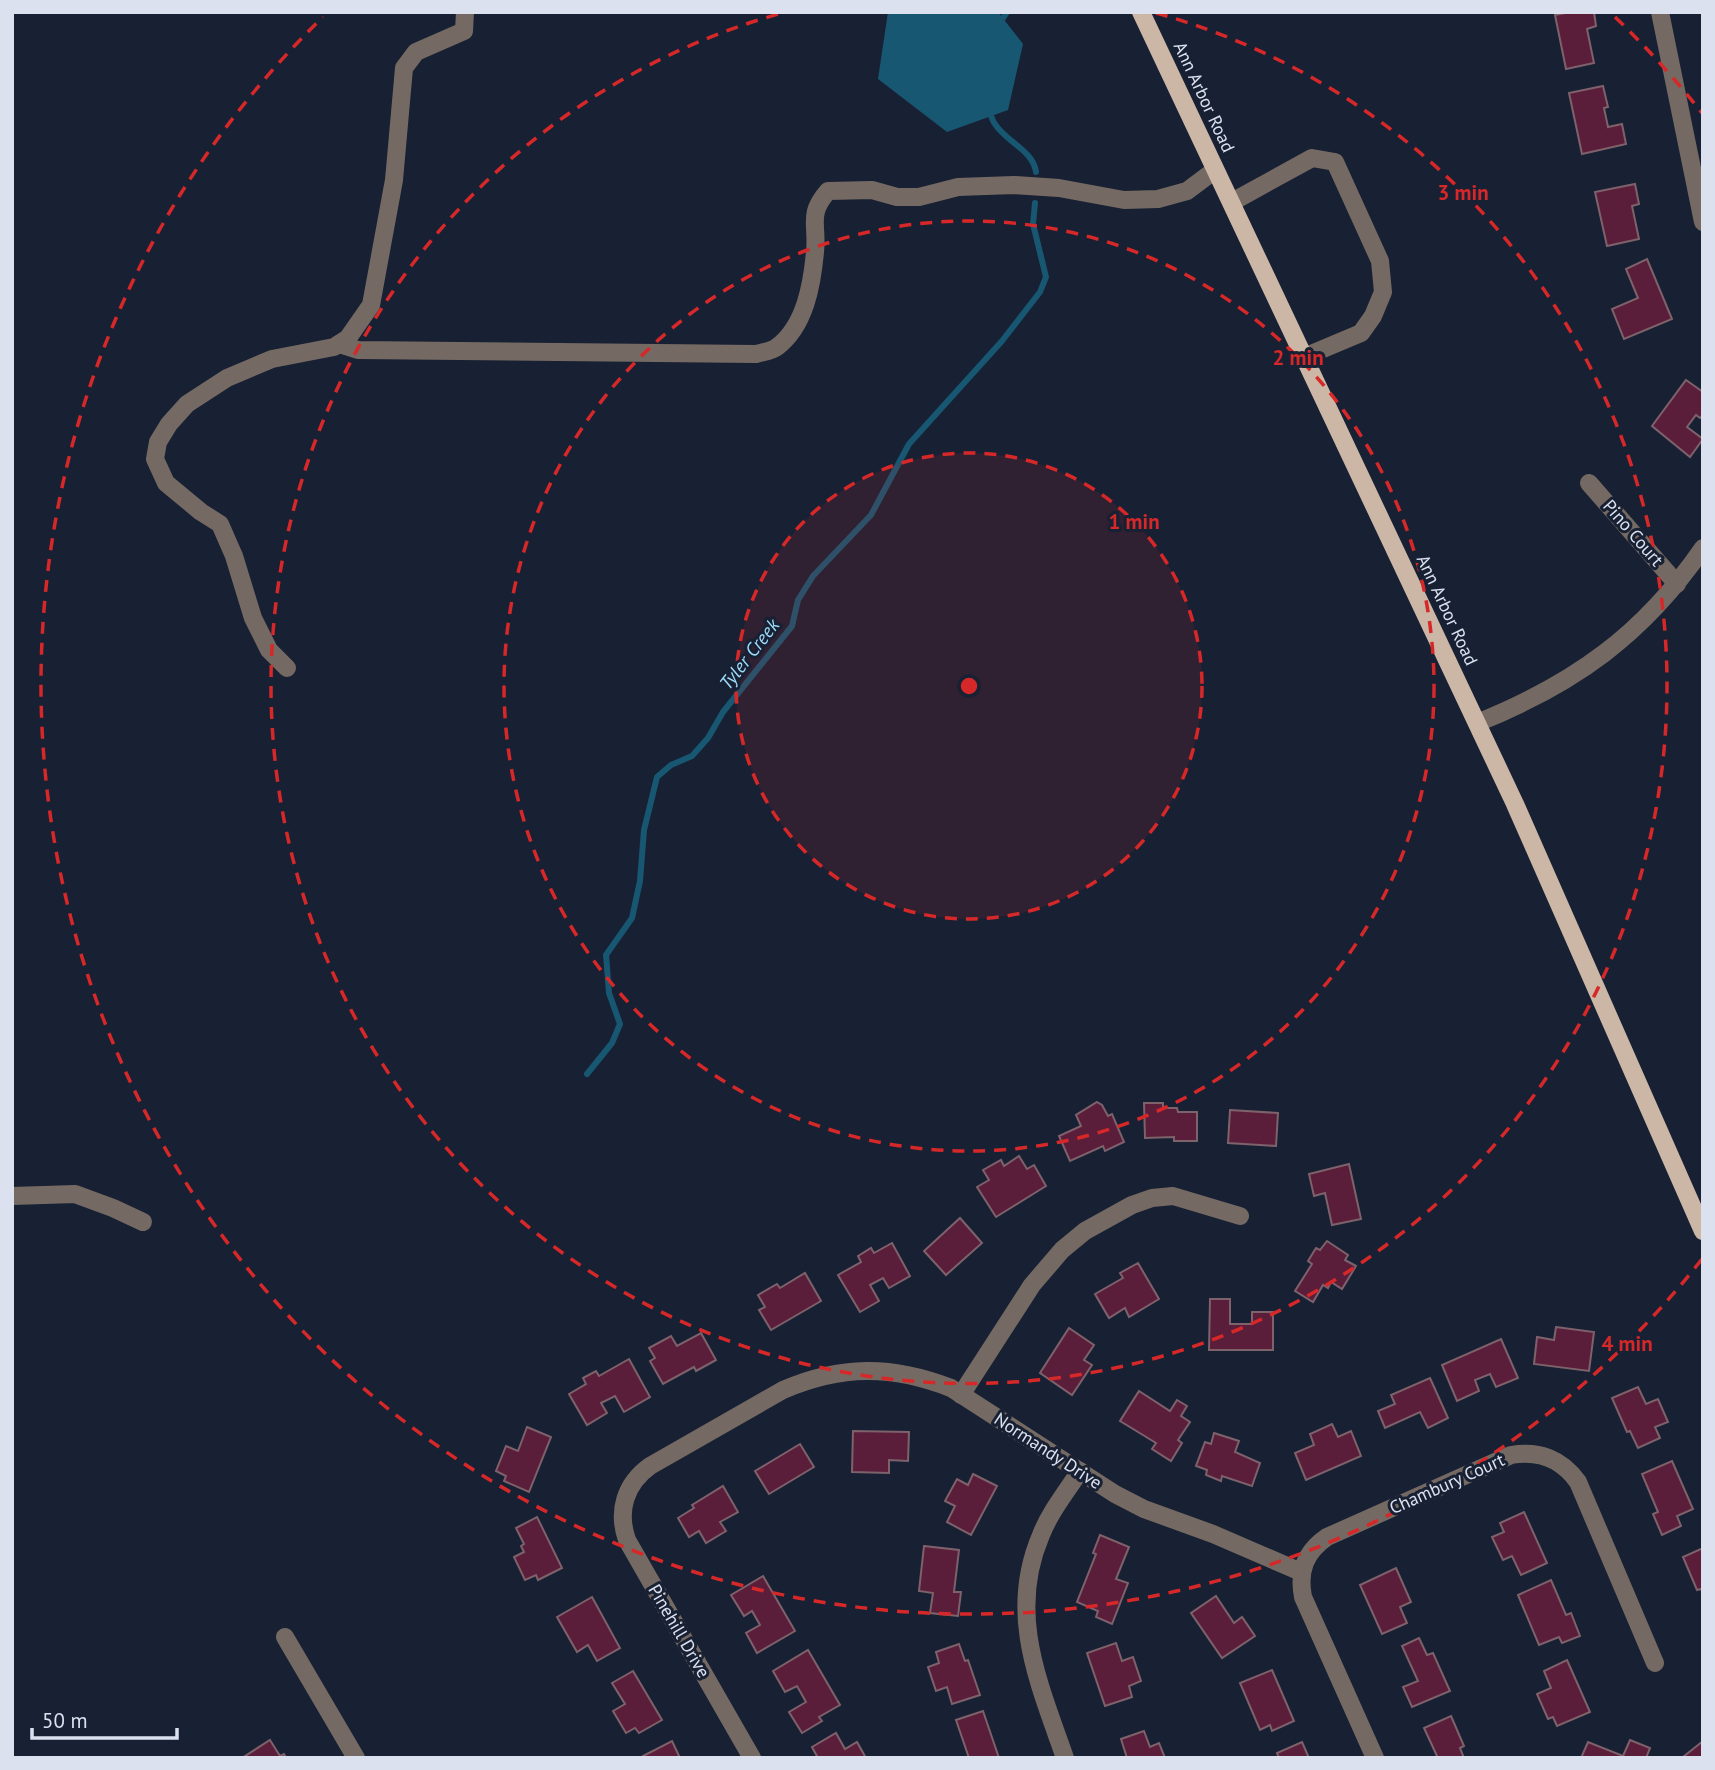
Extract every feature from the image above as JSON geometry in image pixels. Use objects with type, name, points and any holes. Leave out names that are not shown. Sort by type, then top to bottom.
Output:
[{"type":"main road","name":"Ann Arbor Road","points":[[1141,12],[1515,804],[1703,1231]]},
{"type":"street","points":[[287,668],[269,650],[253,618],[234,556],[220,523],[201,512],[166,483],[155,459],[158,442],[169,424],[187,404],[227,378],[272,359],[334,347],[348,338],[371,305],[394,180],[404,68],[416,52],[464,30],[464,12]]},
{"type":"street","points":[[1660,12],[1703,222]]},
{"type":"street","points":[[1232,202],[1312,158],[1335,162],[1380,261],[1383,292],[1373,316],[1361,333],[1304,357]]},
{"type":"street","points":[[339,344],[358,350],[756,354],[776,348],[793,330],[807,305],[816,251],[814,221],[817,203],[828,191],[872,190],[897,197],[919,197],[958,187],[1014,185],[1059,188],[1124,200],[1158,199],[1186,191],[1215,170]]},
{"type":"street","name":"Pino Court","points":[[1589,483],[1677,583]]},
{"type":"street","points":[[1476,723],[1538,696],[1594,662],[1621,640],[1677,583],[1703,548]]},
{"type":"street","points":[[12,1196],[75,1194],[143,1222]]},
{"type":"street","points":[[961,1395],[1032,1285],[1062,1250],[1085,1231],[1132,1205],[1152,1198],[1173,1196],[1240,1216]]},
{"type":"street","name":"Normandy Drive","points":[[624,1499],[634,1480],[650,1466],[783,1390],[812,1378],[856,1370],[897,1372],[931,1381],[961,1395],[1144,1509],[1213,1534],[1301,1572]]},
{"type":"street","name":"Chambury Court","points":[[1301,1572],[1310,1551],[1327,1537],[1511,1455],[1535,1454],[1555,1460],[1571,1472],[1578,1482],[1655,1663]]},
{"type":"street","points":[[1065,1758],[1028,1644],[1025,1605],[1029,1569],[1041,1534],[1080,1471]]},
{"type":"street","name":"Pinehill Drive","points":[[624,1499],[622,1519],[627,1540],[752,1758]]},
{"type":"street","points":[[1301,1572],[1303,1597],[1375,1758]]},
{"type":"street","points":[[285,1637],[356,1758]]},
{"type":"water","points":[[888,12],[998,12],[1023,44],[1008,110],[947,132],[878,79]]},
{"type":"building","points":[[1594,12],[1596,26],[1587,29],[1594,63],[1566,69],[1555,15]]},
{"type":"building","points":[[1603,86],[1608,107],[1604,108],[1608,127],[1622,124],[1626,144],[1582,154],[1569,93]]},
{"type":"building","points":[[1635,184],[1639,204],[1632,206],[1639,239],[1607,246],[1595,192]]},
{"type":"building","points":[[1647,259],[1672,319],[1624,339],[1612,309],[1638,298],[1626,269]]},
{"type":"building","points":[[1686,380],[1703,392],[1703,415],[1700,418],[1696,415],[1687,427],[1703,439],[1690,457],[1652,426]]},
{"type":"building","points":[[1097,1102],[1108,1116],[1112,1114],[1124,1142],[1105,1151],[1103,1146],[1070,1161],[1059,1136],[1081,1126],[1076,1115]]},
{"type":"building","points":[[1144,1103],[1163,1103],[1163,1108],[1177,1108],[1178,1112],[1197,1112],[1197,1141],[1174,1141],[1174,1137],[1145,1138]]},
{"type":"building","points":[[1230,1110],[1278,1113],[1276,1146],[1228,1143]]},
{"type":"building","points":[[1019,1156],[1027,1169],[1034,1165],[1046,1186],[996,1217],[977,1187],[989,1180],[983,1170],[1001,1160],[1004,1166]]},
{"type":"building","points":[[1349,1164],[1361,1219],[1332,1225],[1325,1193],[1314,1196],[1309,1174]]},
{"type":"building","points":[[960,1218],[982,1243],[946,1275],[924,1251]]},
{"type":"building","points":[[1327,1241],[1348,1255],[1345,1260],[1356,1266],[1342,1289],[1331,1282],[1328,1288],[1323,1285],[1313,1302],[1295,1291],[1312,1264],[1308,1261],[1316,1248],[1320,1250]]},
{"type":"building","points":[[892,1243],[910,1276],[889,1288],[883,1278],[870,1285],[879,1301],[860,1312],[838,1275],[861,1262],[858,1256],[871,1248],[874,1253]]},
{"type":"building","points":[[1138,1263],[1159,1299],[1129,1317],[1125,1308],[1109,1318],[1095,1294],[1123,1278],[1120,1273]]},
{"type":"building","points":[[805,1273],[821,1301],[771,1330],[759,1310],[765,1307],[758,1295],[777,1284],[780,1288]]},
{"type":"building","points":[[1210,1299],[1230,1299],[1230,1324],[1252,1324],[1252,1312],[1273,1312],[1273,1350],[1209,1350]]},
{"type":"building","points":[[1556,1327],[1594,1332],[1589,1371],[1534,1364],[1537,1337],[1554,1340]]},
{"type":"building","points":[[1069,1328],[1094,1345],[1084,1360],[1092,1365],[1072,1395],[1040,1373]]},
{"type":"building","points":[[701,1333],[716,1360],[696,1371],[694,1367],[663,1384],[650,1361],[655,1358],[649,1348],[671,1336],[677,1346]]},
{"type":"building","points":[[1501,1339],[1518,1378],[1496,1387],[1490,1374],[1475,1380],[1479,1391],[1457,1401],[1442,1365]]},
{"type":"building","points":[[629,1359],[650,1397],[624,1412],[615,1396],[601,1403],[607,1413],[587,1425],[569,1394],[586,1384],[583,1378],[596,1371],[599,1376]]},
{"type":"building","points":[[1430,1378],[1448,1418],[1428,1428],[1420,1412],[1385,1428],[1378,1411],[1395,1404],[1391,1395]]},
{"type":"building","points":[[1638,1387],[1646,1404],[1658,1399],[1668,1422],[1655,1427],[1660,1438],[1638,1448],[1630,1431],[1627,1432],[1612,1398]]},
{"type":"building","points":[[1139,1391],[1170,1411],[1177,1400],[1187,1406],[1181,1416],[1190,1422],[1178,1440],[1182,1443],[1171,1461],[1152,1449],[1156,1443],[1120,1421]]},
{"type":"building","points":[[1332,1424],[1338,1437],[1351,1431],[1361,1456],[1306,1480],[1295,1453],[1314,1445],[1310,1434]]},
{"type":"building","points":[[527,1427],[551,1437],[529,1492],[504,1481],[506,1476],[496,1471],[506,1446],[518,1451]]},
{"type":"building","points":[[853,1431],[909,1432],[908,1461],[889,1460],[889,1473],[852,1472]]},
{"type":"building","points":[[1214,1433],[1239,1441],[1235,1452],[1260,1463],[1252,1486],[1222,1476],[1221,1481],[1206,1475],[1207,1470],[1196,1466],[1205,1442],[1211,1444]]},
{"type":"building","points":[[800,1444],[814,1467],[769,1494],[755,1471]]},
{"type":"building","points":[[1672,1461],[1693,1509],[1677,1516],[1681,1526],[1662,1535],[1653,1514],[1658,1512],[1642,1474]]},
{"type":"building","points":[[973,1474],[997,1486],[971,1535],[947,1522],[955,1506],[945,1501],[957,1479],[968,1485]]},
{"type":"building","points":[[723,1486],[738,1512],[720,1522],[726,1531],[706,1543],[699,1531],[689,1537],[678,1518],[694,1508],[692,1505]]},
{"type":"building","points":[[1524,1512],[1547,1563],[1521,1575],[1512,1556],[1503,1560],[1492,1537],[1504,1532],[1500,1523]]},
{"type":"building","points":[[537,1517],[562,1568],[538,1580],[536,1575],[525,1580],[514,1557],[524,1552],[521,1546],[524,1544],[516,1528]]},
{"type":"building","points":[[1100,1535],[1129,1547],[1116,1579],[1128,1583],[1112,1624],[1096,1617],[1098,1611],[1077,1602],[1096,1554],[1093,1553]]},
{"type":"building","points":[[924,1546],[959,1550],[954,1592],[961,1592],[958,1616],[930,1613],[933,1593],[919,1591]]},
{"type":"building","points":[[1703,1548],[1703,1594],[1701,1589],[1697,1590],[1683,1557]]},
{"type":"building","points":[[1396,1568],[1411,1602],[1400,1607],[1407,1623],[1382,1634],[1360,1585]]},
{"type":"building","points":[[763,1576],[795,1631],[757,1653],[746,1633],[760,1625],[752,1611],[744,1616],[731,1595]]},
{"type":"building","points":[[1551,1580],[1566,1615],[1571,1613],[1580,1636],[1562,1643],[1559,1637],[1539,1645],[1518,1595]]},
{"type":"building","points":[[1216,1596],[1234,1623],[1242,1617],[1255,1636],[1222,1658],[1191,1613]]},
{"type":"building","points":[[592,1597],[620,1648],[597,1661],[588,1645],[577,1652],[557,1617]]},
{"type":"building","points":[[1419,1638],[1427,1655],[1433,1653],[1450,1691],[1412,1707],[1403,1687],[1418,1681],[1402,1646]]},
{"type":"building","points":[[1116,1643],[1122,1661],[1133,1657],[1141,1681],[1129,1686],[1132,1697],[1105,1706],[1087,1653]]},
{"type":"building","points":[[959,1644],[965,1661],[968,1660],[980,1695],[952,1704],[947,1687],[936,1691],[928,1667],[939,1663],[936,1652]]},
{"type":"building","points":[[808,1650],[840,1705],[819,1717],[822,1721],[802,1733],[789,1712],[806,1702],[797,1686],[785,1692],[773,1671]]},
{"type":"building","points":[[1567,1660],[1590,1712],[1557,1726],[1553,1717],[1548,1719],[1537,1694],[1551,1688],[1544,1671]]},
{"type":"building","points":[[1272,1670],[1294,1721],[1272,1731],[1270,1725],[1260,1730],[1240,1683]]},
{"type":"building","points":[[633,1671],[662,1720],[639,1733],[635,1728],[626,1733],[613,1711],[625,1704],[612,1683]]},
{"type":"building","points":[[983,1711],[999,1758],[969,1758],[956,1720]]},
{"type":"building","points":[[1451,1716],[1464,1746],[1460,1748],[1464,1758],[1434,1758],[1437,1756],[1424,1728]]},
{"type":"building","points":[[1144,1731],[1150,1747],[1159,1743],[1165,1758],[1127,1758],[1121,1739]]},
{"type":"building","points":[[836,1733],[845,1749],[857,1742],[866,1758],[818,1758],[812,1747]]},
{"type":"building","points":[[270,1740],[280,1756],[284,1754],[286,1758],[242,1758]]},
{"type":"building","points":[[1630,1740],[1650,1748],[1646,1758],[1581,1758],[1588,1742],[1623,1756]]},
{"type":"building","points":[[672,1741],[680,1758],[644,1758],[643,1756]]},
{"type":"building","points":[[1703,1741],[1703,1758],[1683,1758],[1683,1757]]},
{"type":"building","points":[[1302,1742],[1309,1758],[1279,1758],[1277,1753]]},
{"type":"waterway","name":"Tyler Creek","points":[[999,24],[1007,12]]},
{"type":"waterway","name":"Tyler Creek","points":[[989,108],[995,124],[1025,152],[1034,164],[1036,172]]},
{"type":"waterway","name":"Tyler Creek","points":[[587,1074],[612,1043],[620,1024],[609,993],[606,955],[632,918],[640,881],[644,830],[657,777],[671,765],[692,756],[708,738],[723,712],[792,626],[798,600],[813,576],[871,515],[909,444],[1002,341],[1040,292],[1046,277],[1033,224],[1035,203]]}]
